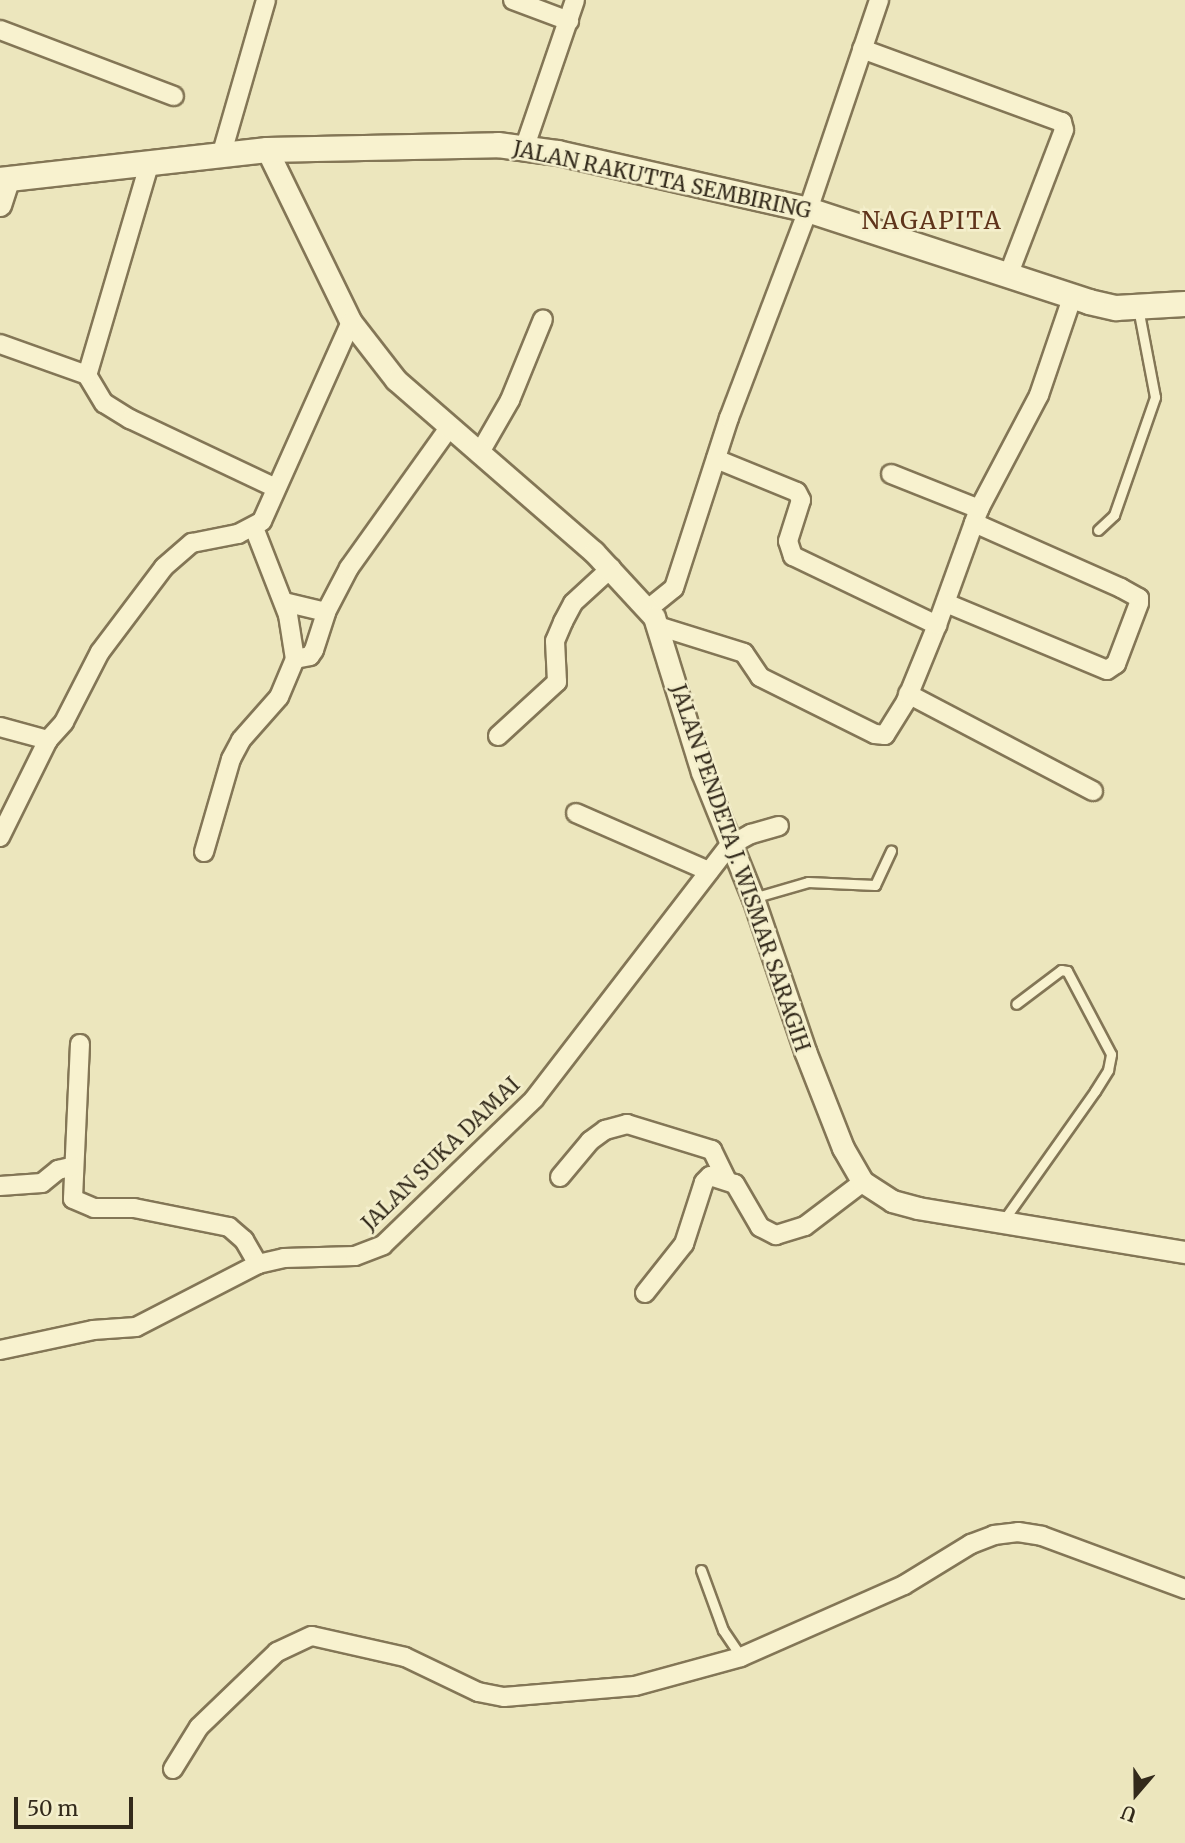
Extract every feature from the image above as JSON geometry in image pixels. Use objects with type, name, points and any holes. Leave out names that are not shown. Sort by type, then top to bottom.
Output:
[{"type":"main road","name":"JALAN RAKUTTA SEMBIRING","points":[[4,180],[267,150],[498,145],[808,210],[1072,298],[1116,308],[1185,303]]},
{"type":"street","points":[[221,156],[266,0]]},
{"type":"street","points":[[513,0],[569,21]]},
{"type":"street","points":[[524,149],[575,0]]},
{"type":"street","points":[[880,0],[808,210],[716,459],[674,588],[653,617],[744,653],[760,677],[881,736],[908,694],[946,603],[977,516],[1035,405],[1072,298]]},
{"type":"street","points":[[0,30],[174,96]]},
{"type":"street","points":[[862,49],[1062,122],[1063,130],[1008,276]]},
{"type":"street","name":"JALAN PENDETA J. WISMAR SARAGIH","points":[[267,150],[351,322],[396,380],[448,429],[611,568],[653,617],[729,846],[752,898],[843,1148],[863,1182],[892,1201],[1185,1252]]},
{"type":"street","points":[[86,375],[149,165]]},
{"type":"street","points":[[0,205],[4,180]]},
{"type":"street","points":[[479,454],[510,400],[543,319]]},
{"type":"street","points":[[0,836],[48,740],[64,722],[100,652],[163,567],[192,543],[254,528],[262,521],[274,487],[351,322]]},
{"type":"street","points":[[0,344],[86,375],[104,403],[121,414],[274,487]]},
{"type":"street","points":[[295,659],[310,656],[314,650],[326,612],[377,523],[448,429]]},
{"type":"street","points":[[716,459],[797,492],[802,500],[788,541],[793,556],[937,625]]},
{"type":"street","points":[[891,474],[1139,598],[1116,664],[1107,670],[946,603]]},
{"type":"street","points":[[204,852],[231,760],[241,740],[279,697],[295,659],[284,602],[254,528]]},
{"type":"street","points":[[498,736],[557,682],[555,641],[563,622],[573,603],[611,568]]},
{"type":"street","points":[[284,602],[326,612]]},
{"type":"street","points":[[908,694],[1093,791]]},
{"type":"street","points":[[0,727],[48,740]]},
{"type":"street","points":[[576,813],[709,871]]},
{"type":"street","points":[[729,846],[751,834],[779,826]]},
{"type":"street","name":"JALAN SUKA DAMAI","points":[[0,1350],[93,1330],[136,1327],[258,1264],[284,1258],[355,1256],[383,1245],[534,1098],[729,846]]},
{"type":"street","points":[[80,1044],[73,1199],[78,1203],[134,1208],[229,1227],[244,1240],[258,1264]]},
{"type":"street","points":[[560,1177],[590,1141],[605,1130],[627,1124],[712,1150],[726,1179]]},
{"type":"street","points":[[0,1186],[42,1184],[58,1170],[74,1166]]},
{"type":"street","points":[[645,1293],[684,1244],[704,1182],[710,1176],[735,1184],[760,1227],[776,1235],[805,1226],[863,1182]]},
{"type":"street","points":[[173,1769],[199,1727],[277,1652],[312,1636],[405,1657],[478,1692],[504,1697],[635,1686],[741,1657],[904,1585],[971,1544],[994,1535],[1018,1532],[1042,1536],[1185,1589]]},
{"type":"lane","points":[[1098,530],[1114,515],[1155,397],[1138,306]]},
{"type":"lane","points":[[752,898],[807,882],[875,885],[891,851]]},
{"type":"lane","points":[[1002,1222],[1095,1091],[1108,1070],[1111,1054],[1067,971],[1061,970],[1016,1004]]},
{"type":"lane","points":[[701,1570],[723,1630],[741,1657]]},
{"type":"district","name":"NAGAPITA","points":[[932,221]]}]
